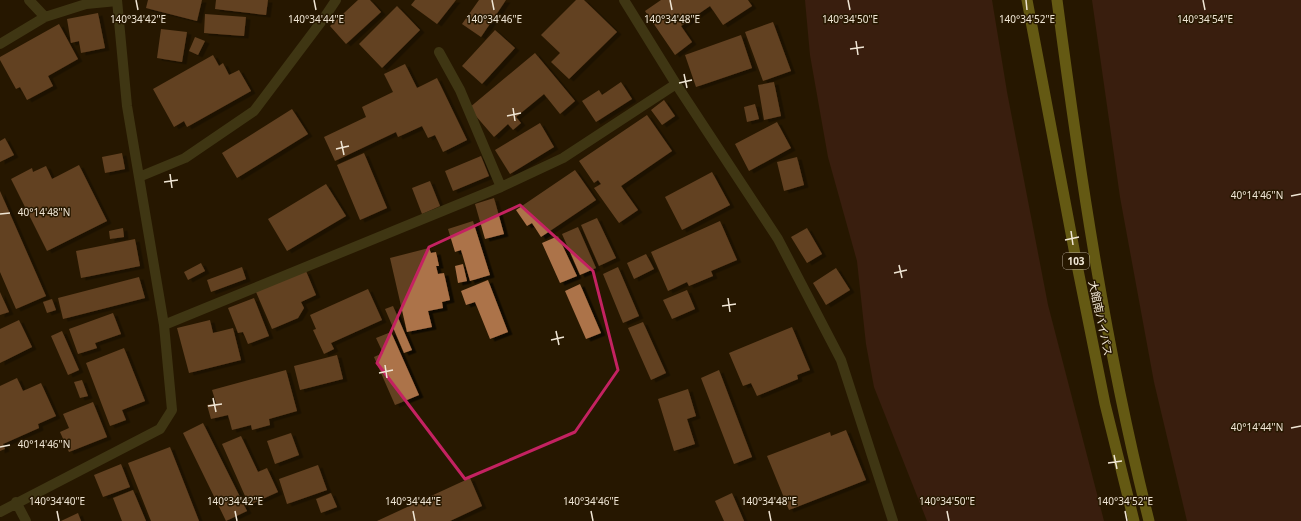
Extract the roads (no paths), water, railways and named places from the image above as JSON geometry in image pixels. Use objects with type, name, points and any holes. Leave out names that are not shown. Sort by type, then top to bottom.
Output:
[{"type":"highway","name":"大館南バイパス","points":[[1027,0],[1103,396],[1134,521]]},
{"type":"highway","name":"大館南バイパス","points":[[1057,0],[1095,263],[1122,400],[1149,521]]},
{"type":"street","points":[[30,0],[45,17]]},
{"type":"street","points":[[0,44],[45,17],[86,4],[117,0],[127,106],[164,325],[172,410],[160,429],[16,502],[0,512]]},
{"type":"street","points":[[139,177],[185,158],[254,111],[336,0]]},
{"type":"street","points":[[624,0],[676,84],[778,238],[841,360],[893,521]]},
{"type":"street","points":[[439,52],[460,90],[501,187]]},
{"type":"street","points":[[164,325],[501,187],[563,158],[676,84]]},
{"type":"street","points":[[16,502],[26,521]]}]
